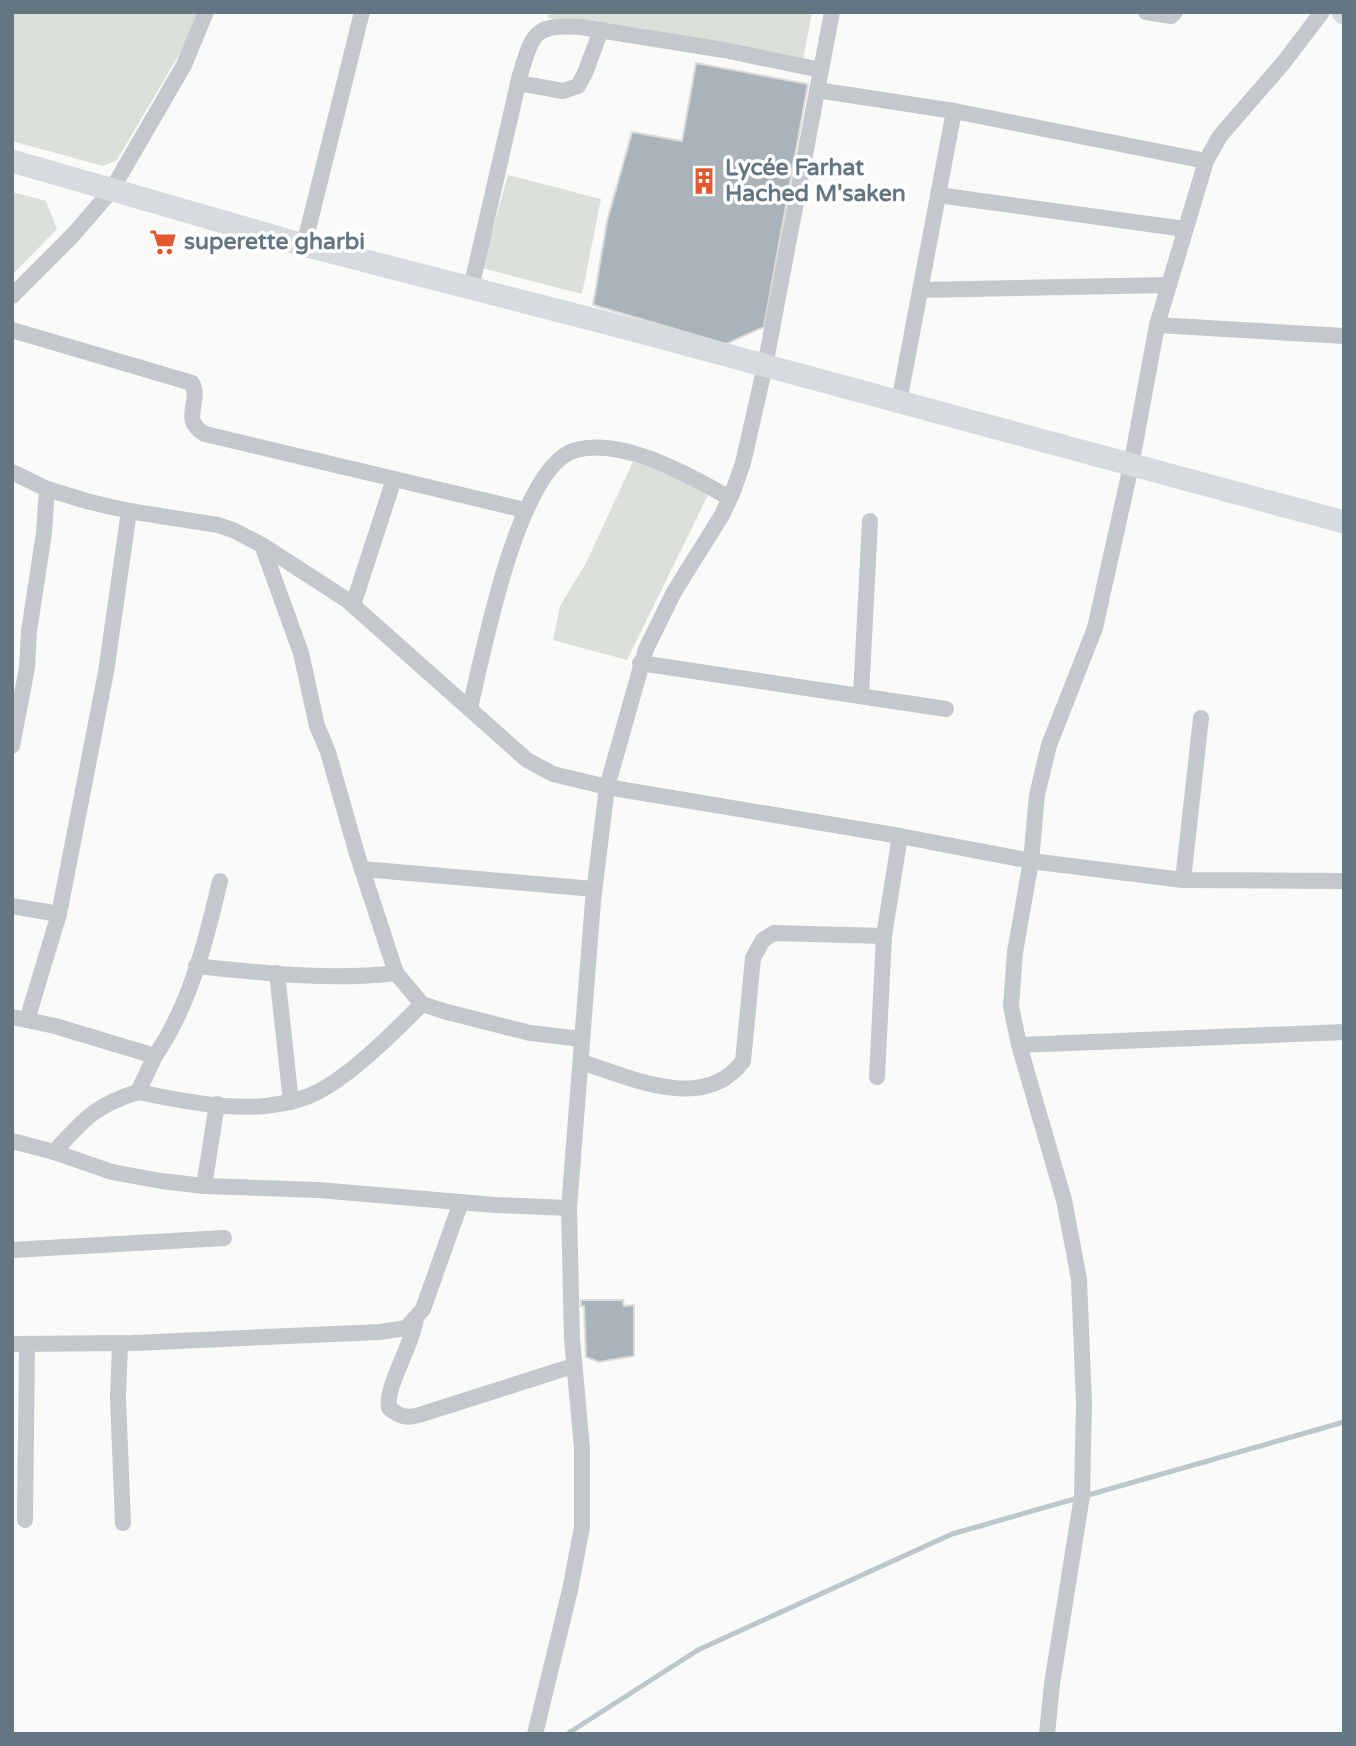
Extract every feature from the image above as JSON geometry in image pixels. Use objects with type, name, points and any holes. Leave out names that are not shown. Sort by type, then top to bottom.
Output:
[{"type":"main road","points":[[12,161],[304,245],[765,366],[1344,523]]},
{"type":"street","points":[[12,296],[74,235],[111,191],[184,65],[206,12]]},
{"type":"street","points":[[304,245],[362,12]]},
{"type":"street","points":[[535,1734],[570,1590],[582,1527],[582,1448],[573,1366],[569,1208],[594,889],[607,788],[640,663],[665,609],[730,498],[743,463],[765,366],[832,12]]},
{"type":"street","points":[[1146,12],[1171,16],[1175,12]]},
{"type":"street","points":[[1047,1734],[1052,1684],[1082,1496],[1082,1331],[1079,1279],[1064,1200],[1019,1045],[1011,1006],[1015,952],[1031,861],[1037,795],[1049,744],[1094,628],[1131,466],[1157,325],[1206,161],[1220,136],[1284,62],[1322,12]]},
{"type":"street","points":[[471,288],[518,83],[529,47],[539,33],[558,26],[601,30],[724,50],[821,70]]},
{"type":"street","points":[[518,83],[563,91],[578,86],[601,30]]},
{"type":"street","points":[[817,90],[954,111],[1206,161]]},
{"type":"street","points":[[898,402],[954,111]]},
{"type":"street","points":[[938,195],[1185,229]]},
{"type":"street","points":[[920,290],[1169,285]]},
{"type":"street","points":[[1157,325],[1344,336]]},
{"type":"street","points":[[12,330],[192,383],[196,391],[192,420],[198,430],[205,434],[525,510]]},
{"type":"street","points":[[470,708],[503,572],[525,510],[552,467],[561,458],[573,450],[589,447],[611,449],[660,462],[730,498]]},
{"type":"street","points":[[12,472],[47,489],[129,511],[218,525],[262,545],[353,605],[536,767],[553,774],[607,788],[900,836],[1031,861],[1183,880],[1344,881]]},
{"type":"street","points":[[353,605],[394,479]]},
{"type":"street","points":[[12,746],[44,533],[47,489]]},
{"type":"street","points":[[129,511],[110,649],[59,914],[20,1018],[155,1056]]},
{"type":"street","points":[[862,696],[870,522]]},
{"type":"street","points":[[262,545],[301,653],[317,726],[328,751],[396,973],[422,1004],[530,1033],[582,1039]]},
{"type":"street","points":[[640,663],[946,709]]},
{"type":"street","points":[[1183,880],[1201,718]]},
{"type":"street","points":[[877,1077],[884,936],[900,836]]},
{"type":"street","points":[[362,869],[594,889]]},
{"type":"street","points":[[138,1092],[177,1019],[197,966],[220,881]]},
{"type":"street","points":[[12,906],[59,914]]},
{"type":"street","points":[[581,1062],[664,1087],[694,1089],[718,1082],[743,1060],[753,958],[763,940],[774,933],[884,936]]},
{"type":"street","points":[[197,966],[277,973],[367,976],[396,973]]},
{"type":"street","points":[[277,973],[290,1102]]},
{"type":"street","points":[[54,1152],[93,1111],[108,1102],[138,1092],[218,1104],[269,1105],[311,1095],[361,1061],[422,1004]]},
{"type":"street","points":[[1019,1045],[1344,1032]]},
{"type":"street","points":[[204,1185],[218,1104]]},
{"type":"street","points":[[12,1141],[112,1172],[161,1181],[569,1208]]},
{"type":"street","points":[[25,1520],[20,1344],[120,1343],[406,1328],[423,1309],[461,1202]]},
{"type":"street","points":[[12,1250],[224,1238]]},
{"type":"street","points":[[416,1318],[413,1334],[388,1396],[389,1408],[410,1418],[573,1366]]},
{"type":"street","points":[[120,1343],[118,1398],[123,1523]]},
{"type":"shaded area","points":[[12,12],[198,12],[187,41],[117,160],[103,166],[12,141]]},
{"type":"shaded area","points":[[549,12],[812,12],[803,60],[548,18]]},
{"type":"shaded area","points":[[508,175],[601,199],[582,294],[482,268]]},
{"type":"shaded area","points":[[12,192],[46,201],[57,229],[12,275]]},
{"type":"shaded area","points":[[633,462],[678,476],[708,495],[627,660],[553,640],[560,606],[586,563]]},
{"type":"building","name":"Lycée Farhat Hached M'saken","points":[[696,63],[808,84],[764,327],[726,344],[593,305],[607,221],[632,132],[682,141]]},
{"type":"building","points":[[581,1300],[623,1300],[624,1306],[634,1305],[634,1356],[599,1362],[586,1357],[584,1306],[581,1306]]},
{"type":"waterway","points":[[567,1734],[698,1650],[952,1534],[1344,1422]]},
{"type":"place","name":"Lycée Farhat Hached M'saken","points":[[704,181]]},
{"type":"place","name":"superette gharbi","points":[[163,242]]}]
